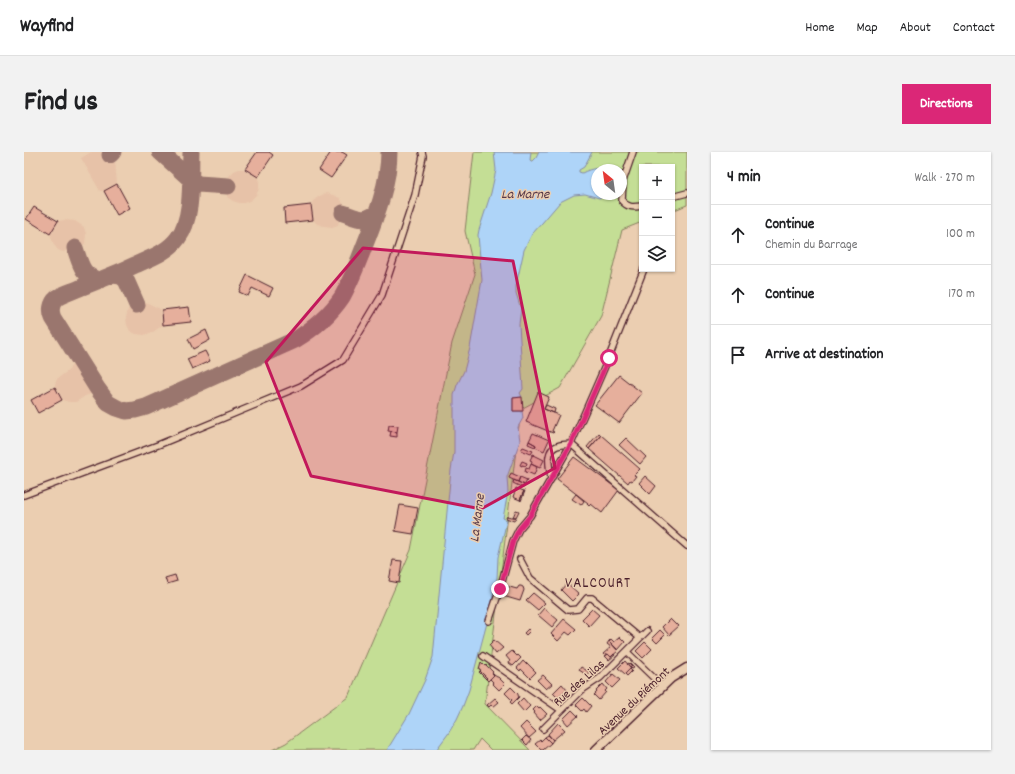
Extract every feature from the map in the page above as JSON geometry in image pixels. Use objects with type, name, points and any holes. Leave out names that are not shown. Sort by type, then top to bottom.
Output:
[{"type":"main road","name":"Avenue du Piémont","points":[[596,750],[662,686],[671,678],[687,668]]},
{"type":"street","points":[[24,495],[158,445],[301,386],[343,360],[382,295],[415,195],[423,156],[422,152]]},
{"type":"street","points":[[633,152],[623,181],[622,201],[628,206],[639,206]]},
{"type":"street","points":[[675,196],[687,193]]},
{"type":"street","points":[[489,621],[500,589],[513,541],[519,529],[530,516],[571,444],[609,358],[643,272]]},
{"type":"street","points":[[551,479],[549,459],[550,451],[558,445],[571,444],[687,546]]},
{"type":"street","points":[[520,559],[530,578],[568,610],[578,609],[587,598],[592,598],[640,638]]},
{"type":"street","name":"Rue des Lilas","points":[[543,729],[582,690],[600,678],[647,631]]},
{"type":"street","points":[[627,652],[662,686]]},
{"type":"street","points":[[483,656],[561,710]]},
{"type":"highlighted area","points":[[363,248],[513,261],[555,468],[481,509],[311,476],[266,362]]},
{"type":"shaded area","points":[[91,152],[107,152],[115,160],[117,184],[104,191],[100,191],[81,158]]},
{"type":"shaded area","points":[[245,169],[258,177],[259,182],[259,189],[256,195],[245,203],[233,201],[227,197],[229,176],[234,171]]},
{"type":"shaded area","points":[[326,193],[340,198],[344,205],[338,225],[332,227],[317,224],[313,220],[311,205],[318,197]]},
{"type":"shaded area","points":[[58,221],[75,221],[84,227],[86,234],[85,244],[63,252],[58,250],[54,245],[50,234]]},
{"type":"shaded area","points":[[146,302],[162,310],[163,325],[153,332],[144,335],[136,334],[130,331],[127,325],[126,318],[128,309]]},
{"type":"shaded area","points":[[74,361],[96,395],[91,394],[76,402],[69,402],[62,400],[55,387],[55,384],[57,379],[69,370]]},
{"type":"green space","points":[[474,152],[687,152],[687,205],[675,210],[675,164],[639,164],[639,223],[622,230],[601,316],[560,388],[521,409],[485,704],[530,750],[491,750],[480,739],[473,750],[272,750],[286,743],[348,697],[411,550],[452,343],[475,274],[465,231]]},
{"type":"water","name":"La Marne","points":[[494,152],[531,152],[530,160],[533,161],[539,152],[592,152],[584,167],[579,170],[579,172],[582,173],[591,169],[591,196],[585,194],[574,195],[560,202],[532,234],[524,250],[516,286],[516,293],[521,309],[519,324],[523,389],[520,393],[522,397],[513,398],[513,411],[522,411],[523,418],[518,427],[520,441],[507,477],[508,492],[503,518],[507,520],[498,557],[497,578],[488,619],[469,690],[457,719],[436,750],[387,750],[409,714],[425,680],[433,657],[454,452],[454,395],[464,371],[470,348],[482,280],[478,235],[491,193],[496,170]]},
{"type":"building","points":[[257,152],[269,152],[273,155],[258,177],[245,169]]},
{"type":"building","points":[[331,152],[342,152],[347,155],[331,178],[319,170]]},
{"type":"building","points":[[117,184],[130,208],[117,215],[104,191]]},
{"type":"building","points":[[311,205],[313,220],[285,223],[284,208]]},
{"type":"building","points":[[34,207],[58,221],[50,234],[26,219]]},
{"type":"building","points":[[247,275],[273,288],[269,296],[252,288],[248,296],[239,292]]},
{"type":"building","points":[[189,307],[191,322],[163,325],[162,310]]},
{"type":"building","points":[[206,330],[210,340],[193,349],[188,339]]},
{"type":"building","points":[[205,351],[210,361],[192,369],[187,359]]},
{"type":"building","points":[[619,375],[642,393],[619,423],[595,405]]},
{"type":"building","points":[[55,387],[62,400],[38,413],[31,400]]},
{"type":"building","points":[[538,392],[549,397],[544,409],[559,415],[552,431],[554,432],[553,433],[526,422]]},
{"type":"building","points":[[522,397],[523,411],[513,411],[513,398]]},
{"type":"building","points":[[546,405],[555,409],[554,413],[544,409]]},
{"type":"building","points":[[389,425],[398,426],[397,432],[388,431]]},
{"type":"building","points":[[391,431],[397,432],[397,437],[390,436]]},
{"type":"building","points":[[533,433],[549,440],[544,451],[535,447],[536,445],[529,441]]},
{"type":"building","points":[[599,433],[601,435],[589,449],[587,447]]},
{"type":"building","points":[[601,435],[640,469],[634,475],[636,476],[632,481],[630,480],[628,483],[589,449]]},
{"type":"building","points":[[626,438],[646,457],[640,464],[619,445]]},
{"type":"building","points":[[529,441],[536,445],[535,447],[528,444]]},
{"type":"building","points":[[523,447],[533,451],[531,454],[521,450]]},
{"type":"building","points":[[533,454],[544,460],[540,468],[531,464],[532,461],[530,460]]},
{"type":"building","points":[[574,457],[619,490],[602,513],[591,504],[589,506],[587,504],[588,503],[557,479]]},
{"type":"building","points":[[522,461],[527,463],[526,466],[520,465]]},
{"type":"building","points":[[531,464],[537,467],[534,475],[525,472],[526,468],[529,469]]},
{"type":"building","points":[[511,473],[520,477],[518,482],[509,478]]},
{"type":"building","points":[[645,476],[656,486],[650,494],[639,483]]},
{"type":"building","points":[[520,477],[527,480],[525,485],[518,482]]},
{"type":"building","points":[[514,480],[524,485],[523,488],[513,483]]},
{"type":"building","points":[[516,488],[524,491],[520,500],[513,497]]},
{"type":"building","points":[[525,491],[521,501],[520,500]]},
{"type":"building","points":[[576,494],[584,501],[581,505],[572,499]]},
{"type":"building","points":[[400,505],[418,508],[413,534],[395,531]]},
{"type":"building","points":[[516,510],[519,511],[516,517],[513,517]]},
{"type":"building","points":[[507,516],[516,517],[514,521],[506,518]]},
{"type":"building","points":[[393,560],[402,561],[399,583],[389,581]]},
{"type":"building","points":[[175,575],[177,581],[167,584],[165,578]]},
{"type":"building","points":[[567,583],[579,594],[572,601],[561,590]]},
{"type":"building","points":[[506,586],[517,589],[519,586],[523,587],[524,590],[520,601],[503,596]]},
{"type":"building","points":[[533,593],[545,603],[538,610],[526,600]]},
{"type":"building","points":[[544,608],[558,620],[552,627],[538,615]]},
{"type":"building","points":[[592,609],[599,615],[589,626],[582,619]]},
{"type":"building","points":[[564,619],[576,629],[570,635],[566,632],[558,641],[551,634]]},
{"type":"building","points":[[670,619],[679,626],[669,635],[662,627]]},
{"type":"building","points":[[528,629],[530,631],[526,635],[524,633]]},
{"type":"building","points":[[660,630],[665,635],[657,643],[652,638]]},
{"type":"building","points":[[620,637],[625,642],[618,650],[609,641],[611,639],[614,642]]},
{"type":"building","points":[[494,640],[503,648],[496,654],[489,645]]},
{"type":"building","points":[[609,641],[618,651],[611,657],[608,654],[605,656],[603,654],[611,647],[607,644]]},
{"type":"building","points":[[645,642],[652,649],[643,658],[636,651]]},
{"type":"building","points":[[512,651],[521,658],[513,666],[509,663],[510,661],[506,656]]},
{"type":"building","points":[[608,654],[611,657],[614,654],[615,655],[609,660],[605,656]]},
{"type":"building","points":[[523,661],[536,672],[530,678],[521,669],[520,671],[517,668]]},
{"type":"building","points":[[625,661],[631,668],[625,674],[618,668]]},
{"type":"building","points":[[481,662],[493,672],[492,673],[494,675],[488,681],[479,669]]},
{"type":"building","points":[[629,663],[634,668],[632,669],[627,664]]},
{"type":"building","points":[[581,667],[589,672],[587,675],[579,670]]},
{"type":"building","points":[[630,669],[632,671],[627,676],[625,674]]},
{"type":"building","points":[[480,671],[487,678],[486,679],[479,672]]},
{"type":"building","points":[[613,674],[620,680],[612,688],[606,682]]},
{"type":"building","points":[[494,675],[505,684],[499,690],[490,679]]},
{"type":"building","points":[[543,675],[552,684],[546,689],[537,680]]},
{"type":"building","points":[[562,684],[567,690],[558,698],[553,693]]},
{"type":"building","points":[[603,684],[607,689],[599,700],[594,695]]},
{"type":"building","points":[[511,687],[519,697],[512,704],[510,702],[512,700],[505,693]]},
{"type":"building","points":[[495,698],[499,702],[493,707],[491,705],[489,707],[487,705]]},
{"type":"building","points":[[523,698],[530,706],[524,712],[517,704]]},
{"type":"building","points":[[583,698],[591,706],[586,712],[584,709],[582,711],[576,705]]},
{"type":"building","points":[[537,706],[547,714],[540,720],[533,710]]},
{"type":"building","points":[[572,710],[578,716],[568,725],[563,719]]},
{"type":"building","points":[[526,722],[536,732],[529,738],[520,728]]},
{"type":"building","points":[[558,723],[565,730],[553,740],[548,734]]},
{"type":"building","points":[[548,735],[553,740],[551,743],[545,737]]},
{"type":"building","points":[[526,736],[531,740],[527,745],[522,740]]},
{"type":"building","points":[[545,737],[551,743],[541,750],[535,744]]},
{"type":"taxiway","points":[[110,155],[113,152]]},
{"type":"taxiway","points":[[160,152],[190,179],[198,184],[228,186]]},
{"type":"taxiway","points":[[191,152],[191,185],[187,219],[183,229],[174,243],[153,257],[116,274],[66,293],[53,302],[53,318],[97,388],[108,403],[126,411],[146,407],[295,340],[327,316],[345,292],[371,228],[384,190],[389,152]]},
{"type":"taxiway","points":[[343,213],[360,219],[368,218],[377,213]]},
{"type":"taxiway","points":[[75,248],[82,268],[89,276],[99,280]]},
{"type":"taxiway","points":[[113,275],[121,276],[126,280],[137,305]]},
{"type":"district","name":"VALCOURT","points":[[598,582]]},
{"type":"route","points":[[500,589],[513,541],[519,529],[530,516],[571,444],[609,358]]}]
